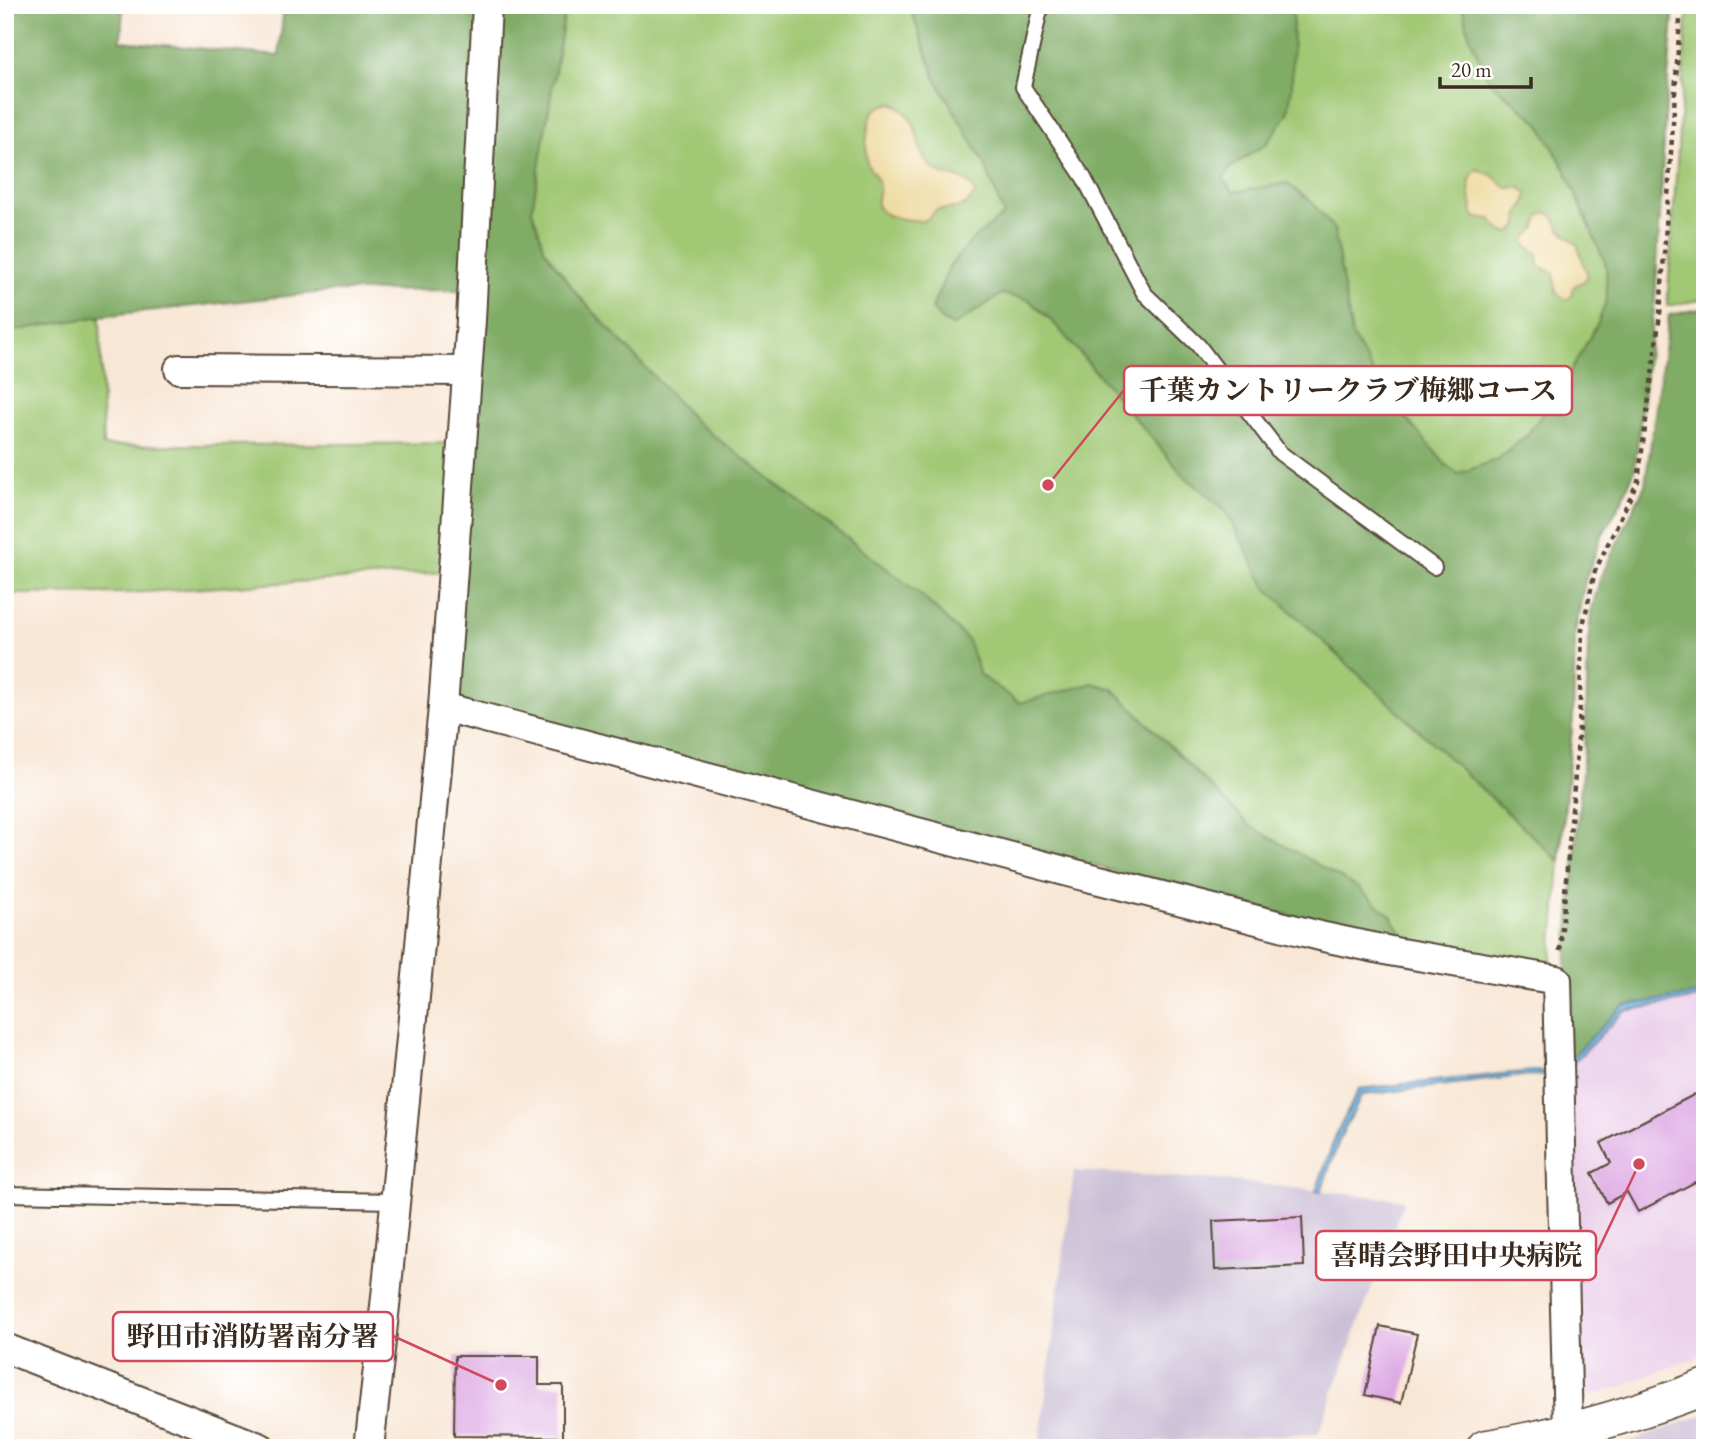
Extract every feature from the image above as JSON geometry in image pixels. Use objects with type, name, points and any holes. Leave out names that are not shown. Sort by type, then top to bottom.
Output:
[{"type":"street","points":[[369,1448],[396,1201],[443,707],[467,371],[487,5]]},
{"type":"street","points":[[180,369],[467,371]]},
{"type":"street","points":[[443,707],[1324,937],[1558,980],[1568,1431]]},
{"type":"street","points":[[5,1348],[261,1448]]},
{"type":"street","points":[[1485,1448],[1528,1444],[1615,1419],[1705,1387]]},
{"type":"lane","points":[[1041,5],[1023,87],[1084,178],[1144,293],[1198,345],[1280,453],[1434,567]]},
{"type":"lane","points":[[5,1194],[396,1201]]},
{"type":"path","points":[[1558,980],[1578,728],[1582,630],[1595,571],[1638,481],[1660,314],[1681,5]]},
{"type":"shaded area","points":[[1705,997],[1705,1354],[1609,1391],[1577,1399],[1570,1066],[1624,1011]]},
{"type":"shaded area","points":[[1074,1171],[1222,1180],[1404,1200],[1318,1434],[1039,1448]]},
{"type":"shaded area","points":[[1705,1414],[1705,1448],[1608,1448],[1641,1438]]},
{"type":"green space","points":[[5,5],[123,5],[121,41],[279,56],[284,5],[479,5],[464,290],[334,291],[100,316],[5,332]]},
{"type":"green space","points":[[497,5],[1674,5],[1655,299],[1634,471],[1622,500],[1602,535],[1585,580],[1574,638],[1573,715],[1551,965],[1545,968],[1378,941],[1112,875],[482,272]]},
{"type":"green space","points":[[497,5],[566,5],[532,210],[545,250],[577,294],[696,422],[921,595],[968,640],[980,675],[1020,703],[1093,683],[1113,689],[1250,826],[1357,887],[1391,916],[1410,946],[461,703],[453,693]]},
{"type":"green space","points":[[909,5],[1293,5],[1292,87],[1288,113],[1267,143],[1230,168],[1223,179],[1233,192],[1286,183],[1311,201],[1334,229],[1352,336],[1387,396],[1446,465],[1458,474],[1498,459],[1527,435],[1561,388],[1598,323],[1607,298],[1606,265],[1566,171],[1539,123],[1489,81],[1469,35],[1462,5],[1674,5],[1655,299],[1634,471],[1622,500],[1602,535],[1585,580],[1575,629],[1573,715],[1559,861],[1266,588],[1226,511],[1183,475],[1055,324],[1029,300],[1002,294],[953,326],[941,320],[932,308],[949,267],[973,239],[1004,215],[984,163],[936,79]]},
{"type":"green space","points":[[1688,5],[1705,5],[1705,299],[1667,306]]},
{"type":"green space","points":[[1705,308],[1705,993],[1623,1006],[1569,1060],[1564,989],[1586,724],[1591,612],[1600,579],[1645,485],[1669,315]]},
{"type":"green space","points":[[100,316],[103,446],[457,443],[447,572],[129,593],[5,594],[5,332]]},
{"type":"sand","points":[[893,103],[910,118],[927,163],[935,170],[963,179],[972,186],[975,193],[968,203],[958,208],[936,210],[922,221],[894,217],[880,210],[877,204],[878,181],[867,160],[867,138],[874,111]]},
{"type":"sand","points":[[1477,169],[1492,175],[1507,188],[1519,187],[1527,193],[1514,230],[1503,232],[1491,219],[1477,218],[1472,213],[1469,185]]},
{"type":"sand","points":[[1547,212],[1553,216],[1560,229],[1577,244],[1588,276],[1574,286],[1572,296],[1566,300],[1556,292],[1554,273],[1539,266],[1538,254],[1525,244],[1525,239],[1535,229],[1540,216]]},
{"type":"water","points":[[1705,993],[1705,997],[1624,1011],[1570,1066],[1569,1060],[1623,1006]]},
{"type":"water","points":[[1531,1071],[1552,1072],[1552,1076],[1530,1075],[1362,1095],[1340,1138],[1321,1191],[1316,1191],[1336,1135],[1359,1089]]},
{"type":"building","points":[[1705,1089],[1705,1177],[1638,1212],[1627,1192],[1607,1203],[1592,1173],[1611,1163],[1601,1143]]},
{"type":"building","points":[[1302,1217],[1304,1266],[1215,1270],[1213,1221]]},
{"type":"building","points":[[1380,1326],[1417,1334],[1401,1403],[1365,1395]]},
{"type":"building","points":[[455,1356],[539,1356],[539,1385],[563,1385],[563,1437],[454,1436]]},
{"type":"place","name":"千葉カントリークラブ梅郷コース","points":[[1048,485]]},
{"type":"place","name":"喜晴会野田中央病院","points":[[1639,1164]]},
{"type":"place","name":"野田市消防署南分署","points":[[501,1385]]}]
